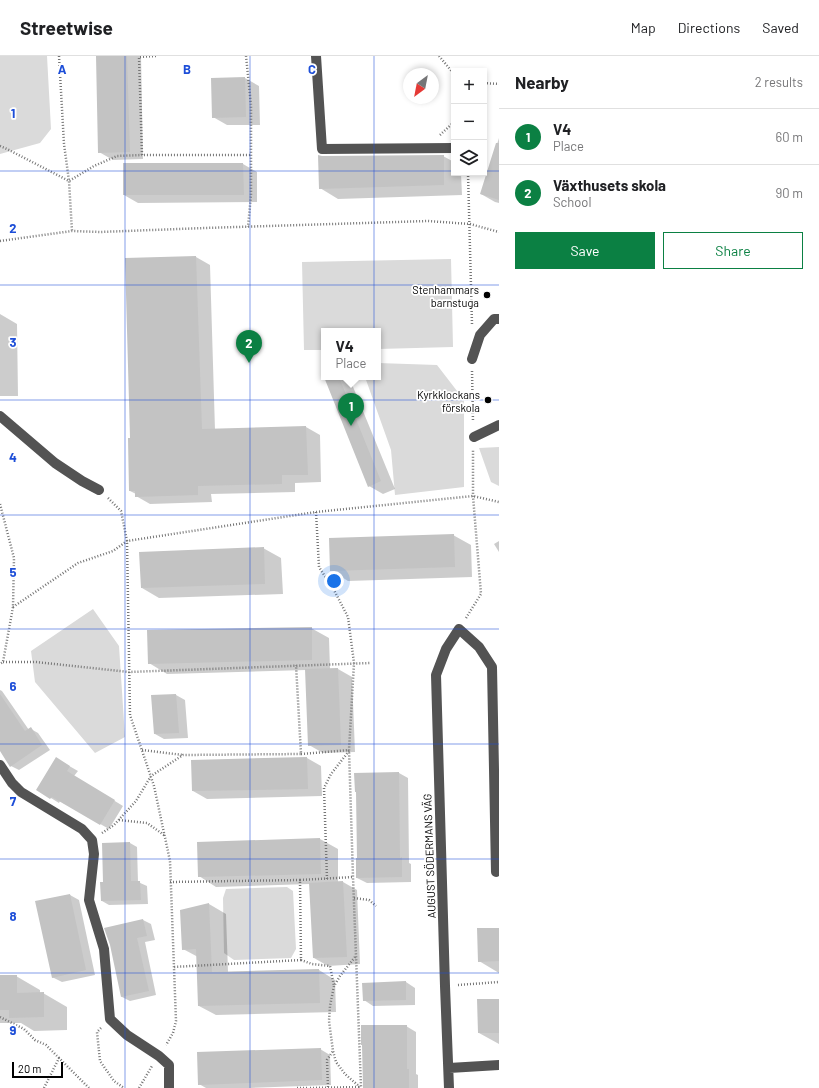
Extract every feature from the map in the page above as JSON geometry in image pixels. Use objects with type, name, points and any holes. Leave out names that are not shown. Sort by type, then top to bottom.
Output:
[{"type":"street","points":[[316,56],[322,149],[451,148]]},
{"type":"street","points":[[472,359],[480,335],[494,319],[499,319]]},
{"type":"street","points":[[0,416],[54,463],[99,490]]},
{"type":"street","points":[[474,437],[499,425]]},
{"type":"street","points":[[459,629],[479,647],[492,667],[496,872]]},
{"type":"street","name":"AUGUST SÖDERMANS VÄG","points":[[449,1088],[436,675],[446,649],[459,629]]},
{"type":"street","points":[[0,765],[12,783],[21,792],[82,829],[92,840],[94,854],[89,900],[104,950],[110,1019],[127,1035],[159,1056],[169,1065],[169,1088]]},
{"type":"street","points":[[448,1068],[499,1065]]},
{"type":"path","points":[[59,56],[64,144],[69,181],[72,232]]},
{"type":"path","points":[[142,155],[139,57],[156,56]]},
{"type":"path","points":[[246,56],[251,104],[251,195],[248,227]]},
{"type":"path","points":[[439,56],[451,70]]},
{"type":"path","points":[[487,83],[499,84]]},
{"type":"path","points":[[0,146],[69,181]]},
{"type":"path","points":[[69,181],[94,166],[117,156],[251,155]]},
{"type":"path","points":[[0,241],[72,232],[428,221],[470,224],[499,232]]},
{"type":"path","points":[[99,490],[121,511],[127,541],[130,715],[154,786],[170,861],[176,1021],[173,1033],[139,1088]]},
{"type":"path","points":[[12,607],[78,563],[113,551],[127,541],[316,512],[473,496],[499,502]]},
{"type":"path","points":[[459,629],[481,594],[473,496]]},
{"type":"path","points":[[0,504],[14,558],[12,607],[2,663],[36,662],[129,672],[370,663]]},
{"type":"path","points":[[316,512],[318,567],[335,592],[348,617],[354,663],[350,750],[361,1087]]},
{"type":"path","points":[[296,666],[301,754]]},
{"type":"path","points":[[142,750],[183,755],[301,754],[350,750]]},
{"type":"path","points":[[327,879],[324,788],[331,774],[350,750]]},
{"type":"path","points":[[92,840],[119,820],[136,801],[151,776],[183,755]]},
{"type":"path","points":[[119,820],[147,823],[164,835]]},
{"type":"path","points":[[170,882],[353,878]]},
{"type":"path","points":[[300,880],[301,960]]},
{"type":"path","points":[[354,898],[369,900],[376,906]]},
{"type":"path","points":[[356,957],[340,976],[334,986],[329,1021],[336,1062],[345,1074],[361,1087]]},
{"type":"path","points":[[173,967],[301,960],[312,964],[330,966],[334,986]]},
{"type":"path","points":[[445,986],[499,982]]},
{"type":"path","points":[[0,1017],[24,1029],[35,1040],[46,1045],[89,1088]]},
{"type":"path","points":[[110,1019],[97,1032],[100,1061],[114,1081],[124,1088]]},
{"type":"path","points":[[328,1087],[327,1060],[333,1051]]},
{"type":"path","points":[[44,1088],[59,1058]]},
{"type":"path","points":[[297,1088],[361,1087]]},
{"type":"shaded area","points":[[0,56],[47,56],[51,129],[40,143],[0,154]]},
{"type":"shaded area","points":[[451,259],[453,347],[381,349],[381,328],[321,328],[321,350],[304,350],[302,262]]},
{"type":"shaded area","points":[[381,363],[437,365],[464,400],[464,487],[395,495],[391,450],[366,380],[381,380]]},
{"type":"shaded area","points":[[499,447],[499,486],[491,482],[479,448]]},
{"type":"shaded area","points":[[93,609],[119,646],[125,737],[95,753],[35,682],[31,651]]},
{"type":"shaded area","points":[[287,887],[293,891],[296,949],[291,958],[234,960],[224,953],[223,898],[226,889]]},
{"type":"building","points":[[96,56],[127,56],[130,152],[98,153]]},
{"type":"building","points":[[245,77],[246,117],[212,118],[211,78]]},
{"type":"building","points":[[496,143],[499,143],[499,200],[480,194],[486,176],[487,176]]},
{"type":"building","points":[[318,155],[444,155],[444,185],[319,189]]},
{"type":"building","points":[[123,163],[243,163],[244,195],[123,195]]},
{"type":"building","points":[[196,256],[202,429],[306,426],[308,475],[282,475],[282,484],[198,486],[198,495],[135,497],[135,491],[129,491],[128,438],[130,438],[125,258]]},
{"type":"building","points":[[325,380],[340,380],[381,481],[368,487]]},
{"type":"building","points":[[454,534],[455,567],[330,571],[329,538]]},
{"type":"building","points":[[264,547],[265,584],[141,588],[139,552]]},
{"type":"building","points":[[312,627],[312,660],[148,664],[147,630]]},
{"type":"building","points":[[338,668],[341,745],[308,746],[305,669]]},
{"type":"building","points":[[0,694],[25,731],[31,727],[42,745],[10,767],[0,751]]},
{"type":"building","points":[[176,694],[179,733],[154,734],[151,695]]},
{"type":"building","points":[[56,757],[70,766],[67,771],[115,800],[100,825],[52,797],[50,799],[36,790]]},
{"type":"building","points":[[307,757],[308,789],[192,791],[191,760]]},
{"type":"building","points":[[399,772],[400,858],[402,857],[402,877],[356,878],[356,792],[354,773]]},
{"type":"building","points":[[320,838],[321,874],[198,877],[197,842]]},
{"type":"building","points":[[130,842],[131,881],[140,881],[141,900],[101,901],[100,882],[103,882],[102,843]]},
{"type":"building","points":[[343,881],[347,957],[313,958],[309,883]]},
{"type":"building","points":[[70,894],[86,970],[52,978],[35,901]]},
{"type":"building","points":[[209,903],[212,972],[319,969],[320,1003],[198,1006],[196,949],[182,950],[180,910]]},
{"type":"building","points":[[143,919],[147,936],[137,938],[149,991],[121,997],[110,945],[104,928]]},
{"type":"building","points":[[477,928],[499,928],[499,961],[478,962]]},
{"type":"building","points":[[0,975],[17,975],[17,993],[44,992],[44,1017],[9,1018],[9,1010],[0,1010]]},
{"type":"building","points":[[406,981],[406,1000],[363,1001],[362,983]]},
{"type":"building","points":[[477,999],[499,999],[499,1033],[478,1033]]},
{"type":"building","points":[[361,1025],[407,1025],[407,1069],[409,1069],[409,1088],[363,1088]]},
{"type":"building","points":[[321,1048],[322,1080],[198,1085],[197,1052]]},
{"type":"place","name":"Stenhammars barnstuga","points":[[487,295]]},
{"type":"place","name":"Växthusets skola","points":[[249,363]]},
{"type":"place","name":"Kyrkklockans förskola","points":[[488,400]]},
{"type":"place","name":"V4","points":[[351,426]]}]
